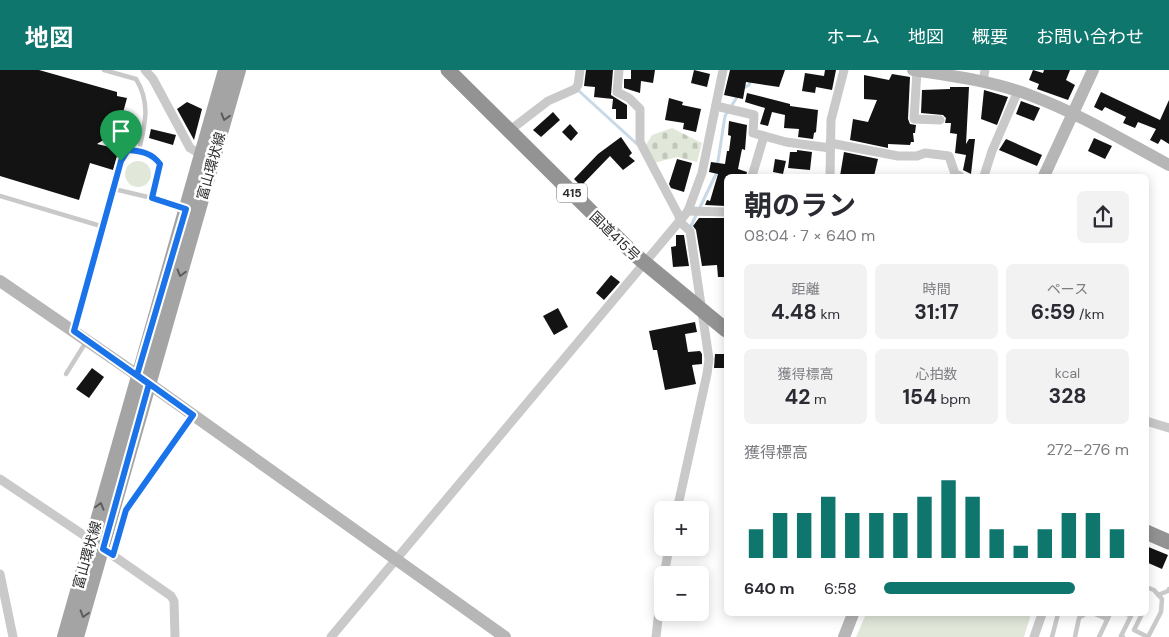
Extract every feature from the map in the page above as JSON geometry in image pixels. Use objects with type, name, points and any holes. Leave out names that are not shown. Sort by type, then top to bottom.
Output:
[{"type":"highway","name":"国道415号","points":[[448,70],[646,264],[701,311],[722,324]]},
{"type":"highway","points":[[1149,533],[1169,542]]},
{"type":"main road","name":"富山環状線","points":[[64,637],[137,375],[186,209],[239,70]]},
{"type":"main road","name":"富山環状線","points":[[77,637],[108,552],[207,158],[221,72]]},
{"type":"street","points":[[145,70],[153,79],[190,148],[207,158]]},
{"type":"street","points":[[509,131],[548,101],[575,89],[578,85],[580,70]]},
{"type":"street","points":[[619,70],[616,92],[628,98],[640,109],[640,142],[679,216],[680,222],[690,231],[709,359],[680,501]]},
{"type":"street","points":[[331,637],[646,264],[688,211],[702,173],[723,70]]},
{"type":"street","points":[[830,174],[831,120],[844,70]]},
{"type":"street","points":[[940,120],[914,119],[915,70],[984,76],[1073,114],[1169,165]]},
{"type":"street","points":[[1045,174],[1093,70]]},
{"type":"street","points":[[985,174],[992,151],[1018,91]]},
{"type":"street","points":[[716,106],[754,115],[752,133],[786,142],[830,145],[898,156],[916,156],[925,153],[949,156],[955,174]]},
{"type":"street","points":[[753,174],[764,136]]},
{"type":"street","points":[[688,211],[724,212]]},
{"type":"street","points":[[0,281],[137,375],[505,637]]},
{"type":"street","points":[[176,637],[174,601],[171,596],[108,552],[126,510],[193,415]]},
{"type":"street","points":[[1149,421],[1169,428]]},
{"type":"street","points":[[0,479],[91,540]]},
{"type":"street","points":[[0,574],[13,637]]},
{"type":"street","points":[[844,637],[852,616]]},
{"type":"street","points":[[1034,637],[1041,616]]},
{"type":"street","points":[[656,637],[658,621]]},
{"type":"lane","points":[[104,70],[136,79],[140,85],[147,107],[146,122],[139,150]]},
{"type":"lane","points":[[74,331],[121,161],[128,150],[139,150],[154,156],[160,164],[152,198]]},
{"type":"lane","points":[[114,189],[186,209]]},
{"type":"lane","points":[[0,196],[104,226]]},
{"type":"lane","points":[[66,374],[87,341]]},
{"type":"lane","points":[[1141,616],[1134,630],[1148,637],[1161,612],[1162,599],[1154,590],[1149,588]]},
{"type":"lane","points":[[1158,595],[1169,589]]},
{"type":"lane","points":[[1053,636],[1058,616]]},
{"type":"lane","points":[[1075,637],[1079,618],[1082,616]]},
{"type":"lane","points":[[1099,616],[1107,620]]},
{"type":"lane","points":[[1099,637],[1109,616]]},
{"type":"lane","points":[[1123,637],[1121,636],[1131,616]]},
{"type":"green space","points":[[672,128],[702,143],[697,162],[677,157],[654,163],[644,148],[652,135]]},
{"type":"green space","points":[[138,161],[147,165],[151,174],[147,183],[138,187],[129,183],[125,174],[129,165]]},
{"type":"green space","points":[[865,616],[1030,616],[1024,637],[856,637]]},
{"type":"building","points":[[0,70],[39,70],[117,92],[117,96],[127,98],[121,120],[131,123],[97,144],[119,149],[113,170],[90,163],[79,200],[0,176]]},
{"type":"building","points":[[586,70],[613,70],[611,95],[627,105],[627,119],[616,119],[616,109],[612,109],[613,99],[594,97],[595,87],[584,86]]},
{"type":"building","points":[[631,70],[655,70],[653,83],[641,81],[640,93],[624,88],[624,79],[631,79]]},
{"type":"building","points":[[694,70],[710,74],[707,87],[691,83]]},
{"type":"building","points":[[730,70],[785,70],[779,87],[746,82],[743,99],[724,95]]},
{"type":"building","points":[[825,70],[836,70],[832,90],[816,87],[815,93],[802,91],[805,73],[824,76]]},
{"type":"building","points":[[1033,70],[1043,73],[1044,70],[1070,70],[1066,80],[1075,85],[1068,100],[1037,89],[1039,84],[1029,80]]},
{"type":"building","points":[[892,74],[910,77],[908,119],[910,124],[916,125],[915,133],[913,133],[914,142],[911,142],[910,145],[888,144],[888,148],[850,140],[853,119],[868,122],[877,100],[864,99],[864,75],[889,80]]},
{"type":"building","points":[[950,87],[969,87],[966,144],[969,139],[975,139],[971,174],[963,170],[966,155],[955,153],[957,134],[950,133],[951,123],[945,123],[946,118],[943,115],[921,113],[922,90],[950,89]]},
{"type":"building","points":[[984,90],[1008,97],[997,125],[981,119]]},
{"type":"building","points":[[1101,92],[1160,120],[1169,100],[1169,144],[1161,139],[1158,144],[1150,140],[1156,129],[1138,122],[1135,128],[1123,123],[1126,117],[1105,107],[1102,111],[1094,107]]},
{"type":"building","points":[[747,93],[790,104],[790,106],[818,110],[816,132],[813,139],[798,137],[799,129],[784,128],[785,115],[772,112],[768,126],[760,124],[765,108],[745,102]]},
{"type":"building","points":[[669,98],[683,102],[682,105],[701,109],[696,132],[683,129],[684,123],[665,120]]},
{"type":"building","points":[[1021,101],[1040,108],[1034,121],[1016,114]]},
{"type":"building","points":[[187,102],[202,109],[194,140],[177,109]]},
{"type":"building","points":[[553,112],[560,120],[541,137],[533,130]]},
{"type":"building","points":[[729,121],[747,125],[745,150],[742,149],[738,169],[747,172],[746,174],[724,174],[724,206],[705,205],[707,200],[710,201],[718,174],[709,172],[711,162],[725,164],[731,136],[728,135]]},
{"type":"building","points":[[570,124],[578,133],[571,141],[562,132]]},
{"type":"building","points":[[151,129],[176,135],[173,145],[149,138]]},
{"type":"building","points":[[621,137],[632,153],[629,156],[635,161],[623,170],[610,156],[581,186],[574,179],[598,154]]},
{"type":"building","points":[[1094,138],[1112,146],[1105,159],[1088,151]]},
{"type":"building","points":[[1006,139],[1042,155],[1037,166],[999,150]]},
{"type":"building","points":[[797,150],[812,152],[810,170],[788,168],[790,152],[797,152]]},
{"type":"building","points":[[844,152],[878,159],[874,174],[840,174]]},
{"type":"building","points":[[677,159],[692,163],[684,192],[671,188],[669,184]]},
{"type":"building","points":[[775,159],[786,161],[783,174],[773,172]]},
{"type":"building","points":[[699,218],[724,218],[724,277],[718,277],[717,265],[702,266],[696,230],[693,226]]},
{"type":"building","points":[[676,235],[684,235],[689,266],[673,267],[671,247],[676,246]]},
{"type":"building","points":[[611,275],[620,282],[604,300],[596,293]]},
{"type":"building","points":[[558,308],[568,327],[554,335],[543,316]]},
{"type":"building","points":[[695,322],[697,332],[685,334],[688,352],[700,351],[702,354],[702,364],[692,365],[696,384],[665,390],[657,350],[653,350],[649,331]]},
{"type":"building","points":[[715,354],[724,354],[724,368],[714,368]]},
{"type":"building","points":[[92,368],[104,377],[89,398],[76,389]]},
{"type":"building","points":[[1149,547],[1168,555],[1162,569],[1149,563]]},
{"type":"waterway","points":[[742,89],[749,85],[751,80]]},
{"type":"waterway","points":[[579,91],[637,144]]},
{"type":"waterway","points":[[689,230],[716,174],[725,116],[739,94]]},
{"type":"route","points":[[128,150],[139,150],[154,156],[160,164],[152,198],[186,209],[137,375],[193,415],[126,510],[113,555],[103,549],[144,408],[149,384],[74,331],[121,161],[128,150]]}]
